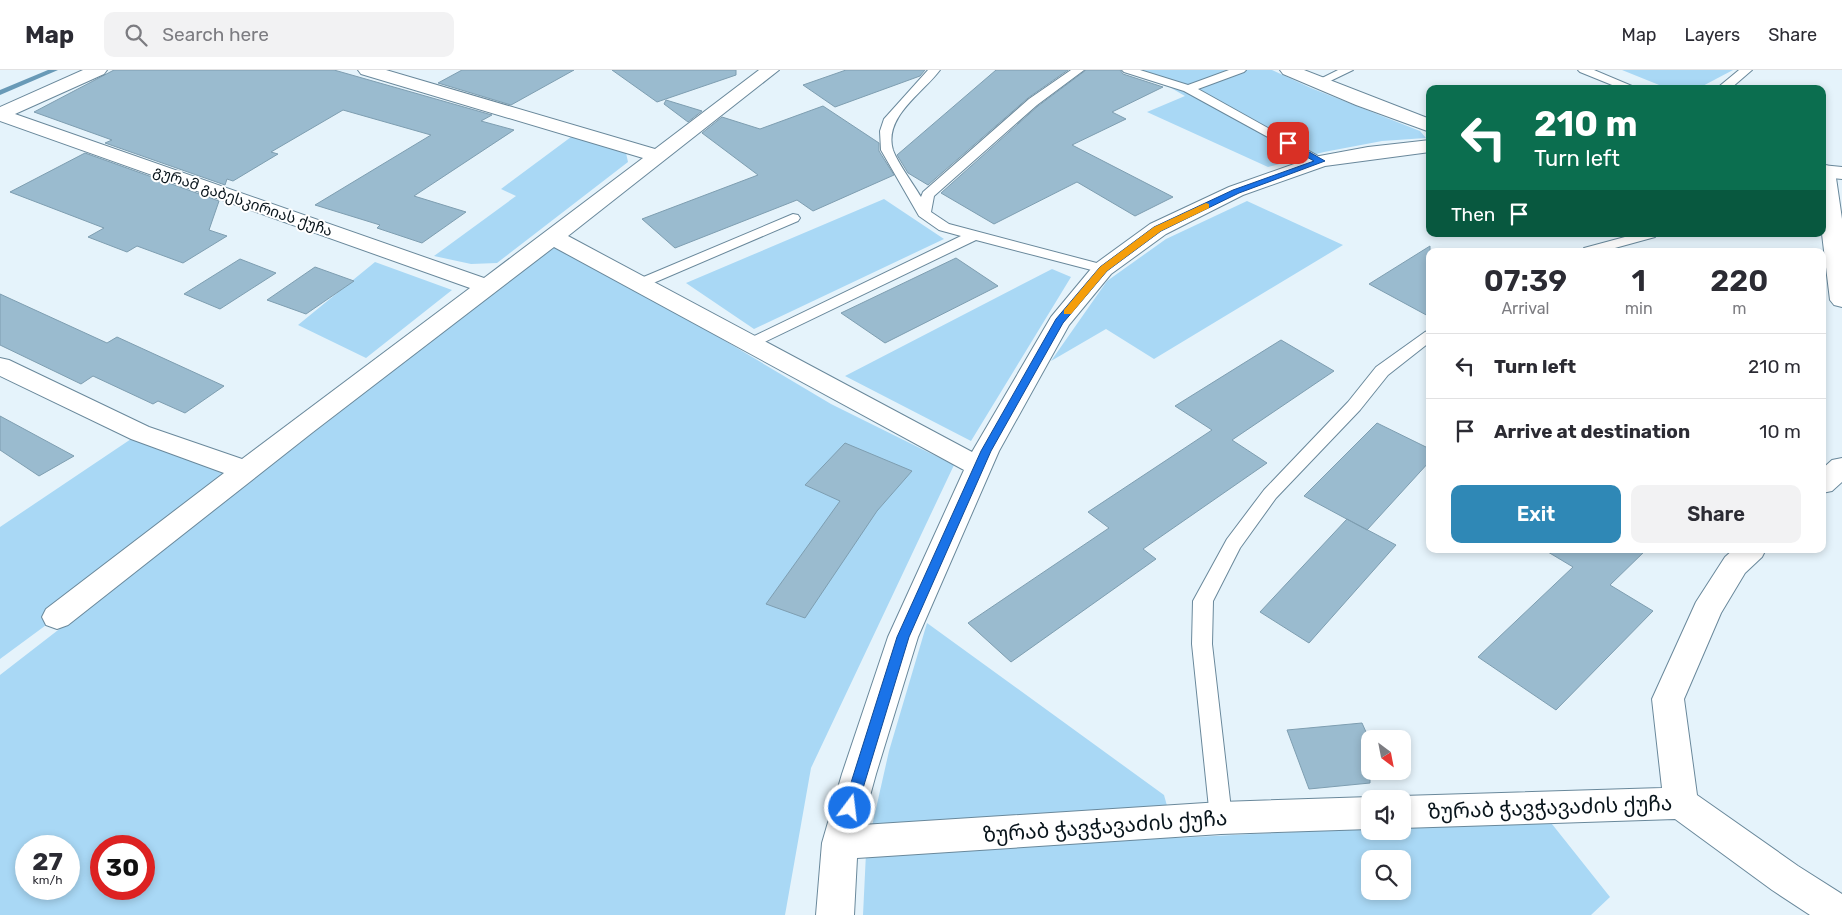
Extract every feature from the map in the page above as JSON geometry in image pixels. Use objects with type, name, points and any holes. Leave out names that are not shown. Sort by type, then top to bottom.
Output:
[{"type":"street","points":[[0,115],[98,70]]},
{"type":"street","points":[[367,70],[656,156]]},
{"type":"street","points":[[57,616],[244,470],[485,286],[553,237],[770,70]]},
{"type":"street","points":[[1289,70],[1426,124]]},
{"type":"street","name":"გურამ გაბესკირიას ქუჩა","points":[[0,115],[485,286]]},
{"type":"street","points":[[835,915],[840,843],[859,774],[903,637],[978,468],[1059,322],[1103,269],[1158,229],[1236,191],[1321,161],[1426,146]]},
{"type":"street","points":[[1830,172],[1842,300]]},
{"type":"street","points":[[553,237],[978,468]]},
{"type":"street","points":[[0,366],[140,433],[244,470]]},
{"type":"street","points":[[1826,480],[1842,466]]},
{"type":"street","points":[[1826,483],[1842,481]]},
{"type":"street","points":[[1682,802],[1668,698],[1707,610],[1735,565],[1748,553]]},
{"type":"street","name":"ზურაბ ჭავჭავაძის ქუჩა","points":[[1411,812],[1682,802],[1785,878],[1842,915]]},
{"type":"street","name":"ზურაბ ჭავჭავაძის ქუჩა","points":[[840,843],[1221,818],[1361,813]]},
{"type":"lane","points":[[934,70],[890,119],[886,131],[888,150],[924,213],[944,227],[1103,269]]},
{"type":"lane","points":[[924,213],[928,195],[1034,102],[1078,70]]},
{"type":"lane","points":[[1128,70],[1188,89],[1321,161]]},
{"type":"lane","points":[[1188,89],[1240,70]]},
{"type":"lane","points":[[1318,83],[1347,70]]},
{"type":"lane","points":[[1584,70],[1623,85]]},
{"type":"lane","points":[[1727,85],[1746,70]]},
{"type":"lane","points":[[639,284],[793,218]]},
{"type":"lane","points":[[749,344],[974,235]]},
{"type":"lane","points":[[1600,248],[1639,237]]},
{"type":"lane","points":[[1221,818],[1202,644],[1203,601],[1233,544],[1270,494],[1354,406],[1382,372],[1426,338]]},
{"type":"shaded area","points":[[1140,70],[1272,70],[1311,88],[1420,131],[1426,138],[1382,141],[1324,152],[1268,167],[1147,112],[1185,96]]},
{"type":"shaded area","points":[[1622,70],[1733,70],[1705,85],[1659,85]]},
{"type":"shaded area","points":[[571,137],[626,153],[628,162],[497,263],[471,264],[434,256],[516,196],[501,189]]},
{"type":"shaded area","points":[[884,199],[944,239],[754,329],[686,283]]},
{"type":"shaded area","points":[[1247,201],[1343,245],[1154,359],[1106,329],[1051,361],[1107,281],[1166,239]]},
{"type":"shaded area","points":[[553,247],[653,298],[831,404],[954,465],[811,768],[785,915],[0,915],[0,675]]},
{"type":"shaded area","points":[[375,262],[452,290],[366,358],[298,325]]},
{"type":"shaded area","points":[[1052,269],[1071,277],[971,441],[845,376]]},
{"type":"shaded area","points":[[140,433],[244,470],[57,617],[0,659],[0,527]]},
{"type":"shaded area","points":[[927,623],[1164,795],[1176,838],[1361,828],[1361,840],[1411,840],[1411,827],[1548,819],[1610,897],[1591,915],[863,915],[866,853],[889,751]]},
{"type":"building","points":[[114,70],[334,70],[492,115],[481,121],[514,130],[414,196],[466,212],[422,243],[377,228],[380,225],[315,205],[431,135],[343,110],[271,152],[278,154],[233,181],[227,179],[225,185],[105,143],[112,140],[34,112]]},
{"type":"building","points":[[462,70],[574,70],[511,105],[438,83]]},
{"type":"building","points":[[612,70],[736,70],[736,75],[657,102]]},
{"type":"building","points":[[846,70],[925,70],[920,76],[835,107],[803,85]]},
{"type":"building","points":[[996,70],[1068,70],[1028,98],[928,185],[908,173],[897,155]]},
{"type":"building","points":[[1086,70],[1120,70],[1123,74],[1163,87],[1112,112],[1126,119],[1072,145],[1173,197],[1135,216],[1077,182],[994,224],[941,193],[1038,106]]},
{"type":"building","points":[[666,100],[702,111],[688,122],[664,104]]},
{"type":"building","points":[[823,106],[879,143],[879,151],[894,175],[813,211],[797,200],[675,248],[642,219],[758,175],[702,133],[722,117],[760,129]]},
{"type":"building","points":[[85,153],[219,201],[209,230],[227,236],[183,263],[137,246],[127,252],[88,237],[104,228],[10,192]]},
{"type":"building","points":[[1426,248],[1426,315],[1369,284]]},
{"type":"building","points":[[956,258],[998,286],[885,343],[841,313]]},
{"type":"building","points":[[240,259],[276,273],[220,309],[184,294]]},
{"type":"building","points":[[315,267],[354,281],[306,314],[267,300]]},
{"type":"building","points":[[0,294],[107,343],[117,337],[224,386],[185,413],[158,401],[153,404],[93,376],[81,384],[0,345]]},
{"type":"building","points":[[1281,340],[1334,371],[1232,440],[1267,463],[1143,549],[1156,559],[1011,662],[968,623],[1109,528],[1088,512],[1212,430],[1175,406]]},
{"type":"building","points":[[0,416],[74,456],[39,476],[0,450]]},
{"type":"building","points":[[1377,423],[1426,447],[1426,465],[1367,530],[1304,496]]},
{"type":"building","points":[[845,443],[912,471],[877,511],[805,618],[766,604],[840,501],[805,485]]},
{"type":"building","points":[[1347,519],[1396,545],[1309,643],[1260,612]]},
{"type":"building","points":[[1550,553],[1643,553],[1610,585],[1653,611],[1556,710],[1478,657],[1573,567]]},
{"type":"building","points":[[1362,723],[1365,730],[1361,730],[1361,780],[1370,780],[1370,783],[1309,789],[1287,730]]},
{"type":"waterway","points":[[0,93],[54,70]]},
{"type":"slow traffic","points":[[1068,312],[1103,269],[1158,229],[1206,206]]},
{"type":"route","points":[[850,808],[903,637],[986,451],[1059,322],[1103,269],[1158,229],[1236,191],[1321,161],[1288,143]]}]
